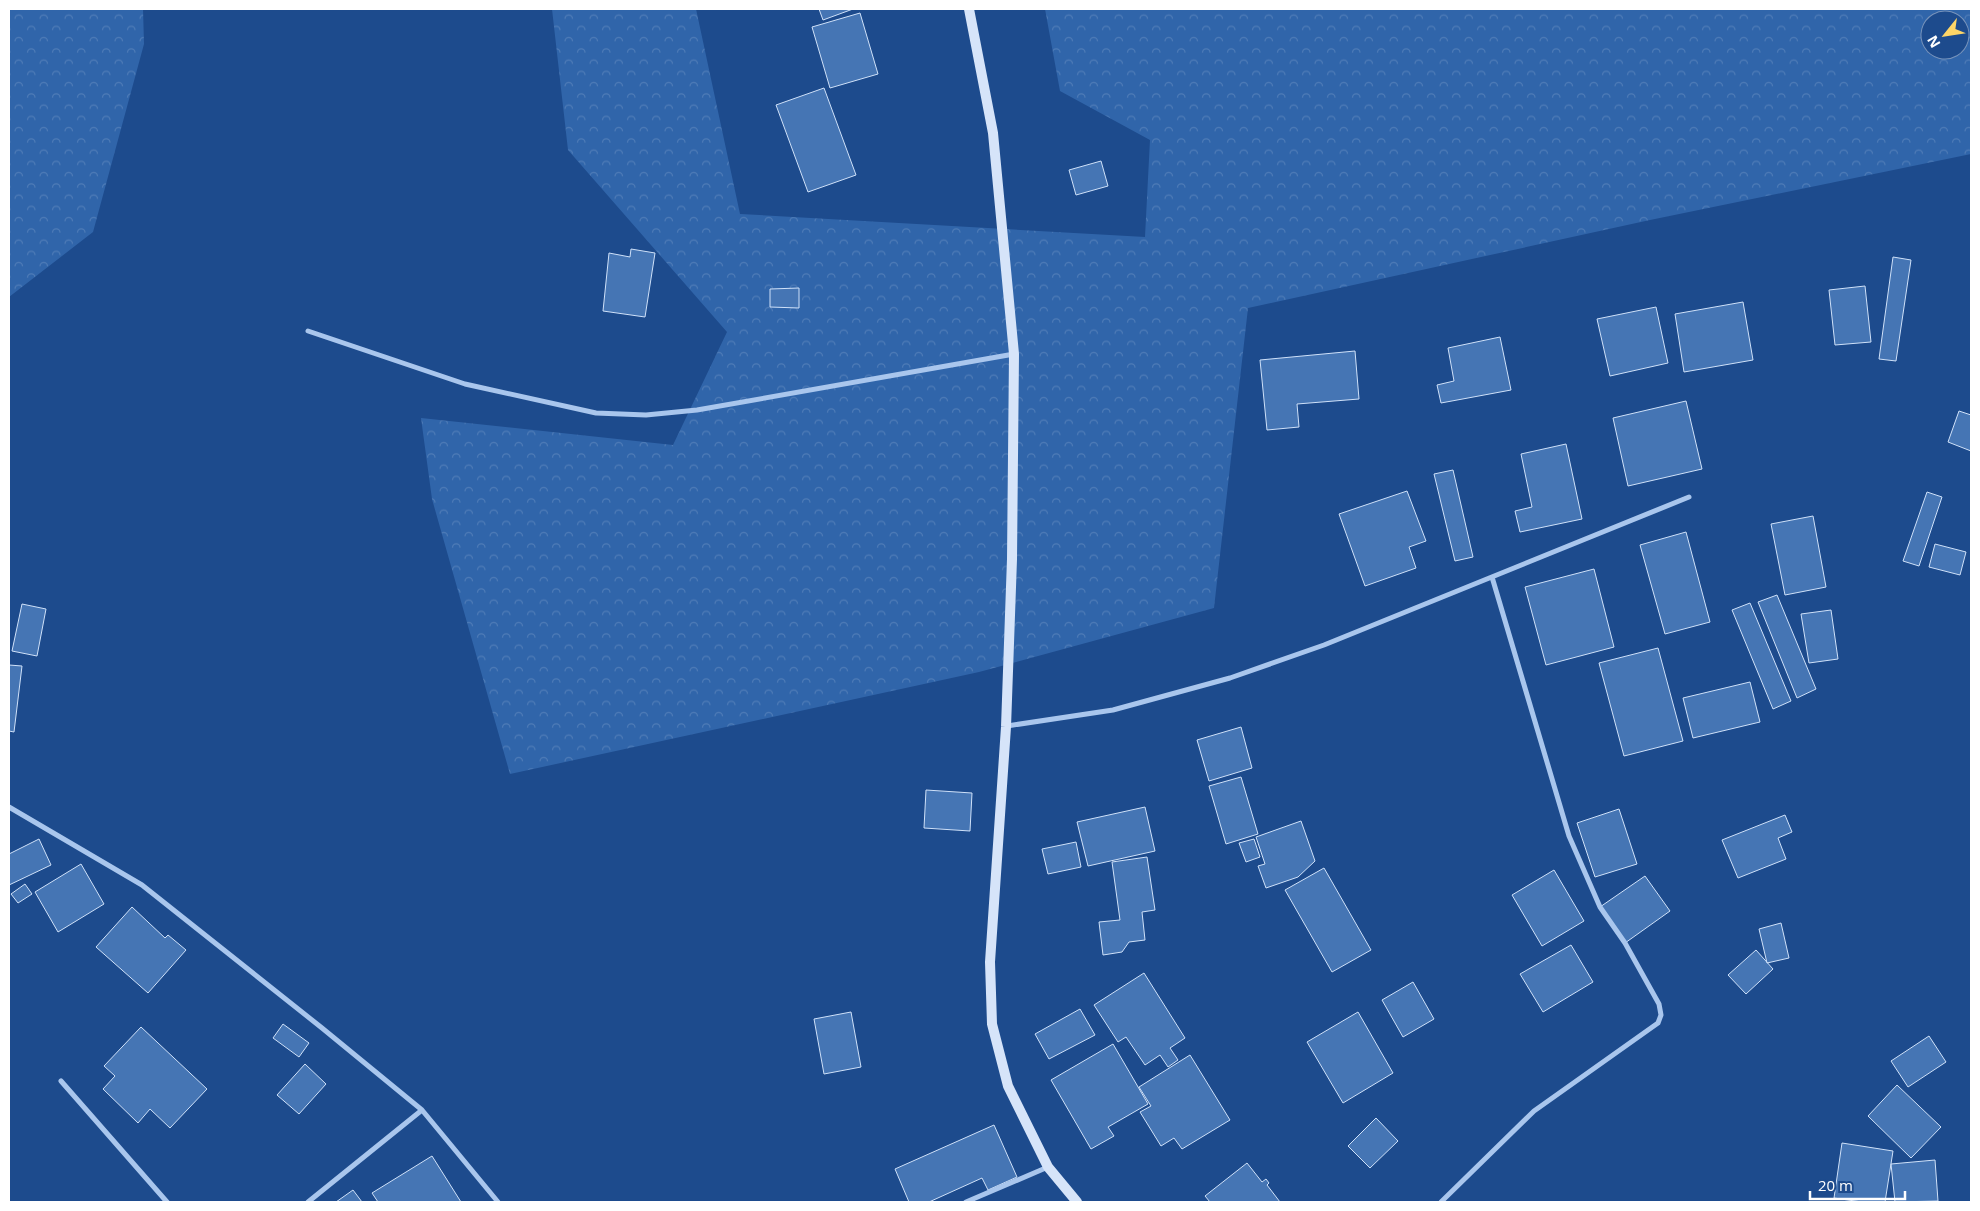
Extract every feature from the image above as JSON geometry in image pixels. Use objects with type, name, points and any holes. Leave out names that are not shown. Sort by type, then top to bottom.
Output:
[{"type":"street","points":[[969,9],[993,134],[1014,354],[1012,559],[1006,726],[990,962],[992,1024],[1008,1086],[1048,1167],[1077,1202]]},
{"type":"street","points":[[308,331],[464,384],[596,413],[646,416],[697,410],[1014,354]]},
{"type":"street","points":[[1006,726],[1113,710],[1230,678],[1324,645],[1688,496]]},
{"type":"street","points":[[1441,1202],[1534,1111],[1658,1023],[1661,1015],[1660,1004],[1630,951],[1600,907],[1568,836],[1492,577]]},
{"type":"street","points":[[9,808],[142,886],[322,1028],[422,1110],[498,1202]]},
{"type":"street","points":[[61,1081],[167,1202]]},
{"type":"street","points":[[308,1202],[422,1110]]},
{"type":"street","points":[[966,1202],[1048,1167]]},
{"type":"green space","points":[[9,9],[143,9],[144,44],[93,232],[9,297]]},
{"type":"green space","points":[[552,9],[696,9],[740,214],[1145,237],[1150,140],[1060,91],[1045,9],[1971,9],[1971,154],[1650,220],[1248,308],[1214,608],[979,672],[510,774],[432,499],[421,418],[673,445],[727,332],[568,150]]},
{"type":"building","points":[[819,9],[853,9],[823,20]]},
{"type":"building","points":[[860,13],[878,74],[830,88],[812,27]]},
{"type":"building","points":[[824,88],[856,175],[808,192],[776,105]]},
{"type":"building","points":[[1101,161],[1108,186],[1076,195],[1069,170]]},
{"type":"building","points":[[631,249],[655,253],[645,317],[603,311],[609,253],[630,257]]},
{"type":"building","points":[[1893,257],[1911,260],[1896,361],[1879,359]]},
{"type":"building","points":[[1865,286],[1871,342],[1835,345],[1829,290]]},
{"type":"building","points":[[799,288],[799,308],[770,307],[770,289]]},
{"type":"building","points":[[1743,302],[1753,360],[1684,372],[1675,314]]},
{"type":"building","points":[[1656,307],[1668,363],[1610,376],[1597,319]]},
{"type":"building","points":[[1500,337],[1511,390],[1441,403],[1437,385],[1454,381],[1448,348]]},
{"type":"building","points":[[1355,351],[1359,399],[1297,404],[1299,427],[1267,430],[1260,360]]},
{"type":"building","points":[[1686,401],[1702,469],[1628,486],[1613,418]]},
{"type":"building","points":[[1959,411],[1971,415],[1971,451],[1948,442]]},
{"type":"building","points":[[1566,444],[1582,519],[1520,532],[1515,511],[1532,507],[1521,454]]},
{"type":"building","points":[[1453,470],[1473,557],[1455,561],[1434,474]]},
{"type":"building","points":[[1407,491],[1426,541],[1409,547],[1416,568],[1365,586],[1339,514]]},
{"type":"building","points":[[1927,492],[1942,497],[1919,566],[1903,561]]},
{"type":"building","points":[[1813,516],[1826,587],[1785,595],[1771,524]]},
{"type":"building","points":[[1686,532],[1710,622],[1665,634],[1640,545]]},
{"type":"building","points":[[1935,544],[1966,552],[1960,575],[1929,567]]},
{"type":"building","points":[[1594,569],[1614,647],[1546,665],[1525,587]]},
{"type":"building","points":[[1777,595],[1816,689],[1797,698],[1758,602]]},
{"type":"building","points":[[1750,603],[1791,701],[1773,709],[1732,610]]},
{"type":"building","points":[[22,604],[46,609],[37,656],[12,651]]},
{"type":"building","points":[[1831,610],[1838,659],[1809,663],[1801,614]]},
{"type":"building","points":[[1658,648],[1683,741],[1624,756],[1599,663]]},
{"type":"building","points":[[9,665],[22,666],[14,732],[9,731]]},
{"type":"building","points":[[1750,682],[1760,722],[1693,738],[1683,698]]},
{"type":"building","points":[[1241,727],[1252,768],[1209,781],[1197,740]]},
{"type":"building","points":[[1241,777],[1258,834],[1226,844],[1209,786]]},
{"type":"building","points":[[926,790],[972,793],[970,831],[924,828]]},
{"type":"building","points":[[1145,807],[1155,851],[1088,866],[1077,822]]},
{"type":"building","points":[[1619,809],[1637,864],[1595,877],[1577,823]]},
{"type":"building","points":[[1785,815],[1792,832],[1778,838],[1786,859],[1738,878],[1722,840]]},
{"type":"building","points":[[1301,821],[1315,861],[1298,877],[1266,888],[1258,866],[1265,864],[1256,837]]},
{"type":"building","points":[[39,839],[51,865],[9,885],[9,854]]},
{"type":"building","points":[[1254,839],[1260,857],[1246,862],[1239,843]]},
{"type":"building","points":[[1076,842],[1081,867],[1048,874],[1042,849]]},
{"type":"building","points":[[1147,857],[1155,910],[1142,912],[1145,940],[1129,942],[1122,952],[1103,955],[1099,922],[1120,920],[1112,862]]},
{"type":"building","points":[[81,864],[104,904],[58,932],[35,892]]},
{"type":"building","points":[[1324,868],[1371,950],[1332,972],[1285,890]]},
{"type":"building","points":[[1554,870],[1584,921],[1542,946],[1512,895]]},
{"type":"building","points":[[1645,876],[1670,911],[1625,943],[1600,907]]},
{"type":"building","points":[[25,884],[32,894],[18,903],[11,894]]},
{"type":"building","points":[[132,907],[165,938],[168,935],[186,950],[148,993],[96,947]]},
{"type":"building","points":[[1781,923],[1789,958],[1767,963],[1759,929]]},
{"type":"building","points":[[1571,945],[1593,982],[1543,1012],[1520,974]]},
{"type":"building","points":[[1756,950],[1773,969],[1746,994],[1728,975]]},
{"type":"building","points":[[1144,973],[1185,1038],[1170,1048],[1178,1060],[1168,1067],[1160,1055],[1145,1065],[1126,1037],[1118,1042],[1094,1005]]},
{"type":"building","points":[[1413,982],[1434,1019],[1403,1037],[1382,1000]]},
{"type":"building","points":[[1080,1009],[1095,1035],[1049,1059],[1035,1034]]},
{"type":"building","points":[[851,1012],[861,1067],[824,1074],[814,1019]]},
{"type":"building","points":[[1358,1012],[1393,1073],[1343,1103],[1307,1042]]},
{"type":"building","points":[[283,1024],[309,1043],[299,1057],[273,1038]]},
{"type":"building","points":[[141,1027],[207,1089],[170,1128],[150,1109],[138,1123],[103,1089],[115,1076],[104,1066]]},
{"type":"building","points":[[1929,1036],[1946,1062],[1908,1087],[1891,1061]]},
{"type":"building","points":[[1113,1044],[1148,1104],[1108,1127],[1114,1136],[1091,1149],[1051,1080]]},
{"type":"building","points":[[1190,1055],[1230,1120],[1182,1149],[1174,1138],[1161,1146],[1140,1112],[1151,1106],[1139,1087]]},
{"type":"building","points":[[305,1064],[326,1084],[299,1114],[277,1095]]},
{"type":"building","points":[[1897,1085],[1941,1127],[1911,1158],[1868,1116]]},
{"type":"building","points":[[1376,1118],[1398,1141],[1370,1168],[1348,1146]]},
{"type":"building","points":[[994,1125],[1017,1177],[988,1190],[982,1178],[929,1202],[909,1202],[895,1169]]},
{"type":"building","points":[[1842,1143],[1893,1151],[1885,1202],[1862,1202],[1834,1198]]},
{"type":"building","points":[[432,1156],[461,1202],[378,1202],[372,1193]]},
{"type":"building","points":[[1935,1160],[1938,1201],[1895,1202],[1891,1164]]},
{"type":"building","points":[[1247,1163],[1262,1182],[1266,1179],[1269,1183],[1267,1185],[1280,1202],[1210,1202],[1205,1196]]},
{"type":"building","points":[[353,1190],[362,1202],[336,1202]]}]
